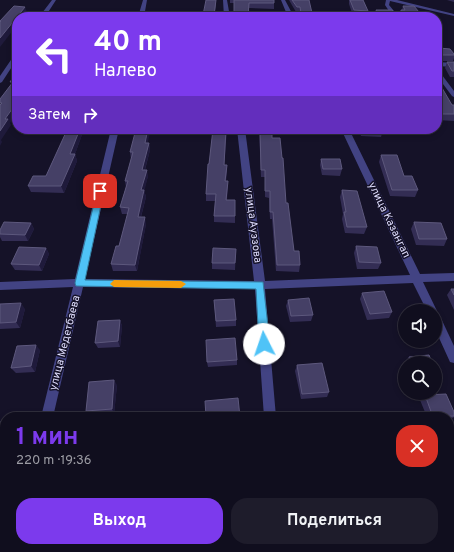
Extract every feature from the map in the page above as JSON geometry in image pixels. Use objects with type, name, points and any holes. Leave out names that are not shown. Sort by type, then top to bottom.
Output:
[{"type":"street","points":[[46,12],[54,0]]},
{"type":"street","points":[[142,12],[144,0]]},
{"type":"street","points":[[225,0],[226,12]]},
{"type":"street","points":[[283,0],[289,12]]},
{"type":"street","points":[[392,12],[387,5],[390,0],[441,12]]},
{"type":"street","points":[[442,12],[454,15]]},
{"type":"street","points":[[0,81],[12,63]]},
{"type":"street","points":[[442,64],[454,65]]},
{"type":"street","points":[[442,79],[454,95]]},
{"type":"street","name":"улица Медетбаева","points":[[48,412],[114,134]]},
{"type":"street","name":"улица Ауэзова","points":[[242,134],[260,285],[270,412]]},
{"type":"street","name":"улица Казангап","points":[[347,134],[429,304]]},
{"type":"street","points":[[0,286],[79,283],[260,285],[454,277]]},
{"type":"street","points":[[442,332],[454,358]]},
{"type":"building","points":[[206,0],[216,0],[214,12],[204,12]]},
{"type":"building","points":[[234,0],[274,0],[274,3],[249,3],[248,12],[234,12]]},
{"type":"building","points":[[292,0],[309,0],[312,12],[301,12],[300,7],[297,7]]},
{"type":"building","points":[[350,0],[363,0],[368,11],[354,10]]},
{"type":"building","points":[[14,6],[25,7],[21,12],[12,12],[12,23],[0,38],[0,21]]},
{"type":"building","points":[[403,6],[414,6],[419,12],[401,12],[401,10],[405,10]]},
{"type":"building","points":[[376,10],[392,10],[394,12],[377,12]]},
{"type":"building","points":[[442,48],[450,49],[454,55],[442,55]]},
{"type":"building","points":[[447,62],[454,62],[454,71],[452,71]]},
{"type":"building","points":[[12,83],[12,109],[5,119],[8,119],[0,131],[0,105],[2,103],[0,103],[0,99]]},
{"type":"building","points":[[442,88],[452,105],[454,105],[454,114],[442,114]]},
{"type":"building","points":[[65,134],[78,134],[70,154],[75,154],[61,186],[28,186],[33,176],[46,176]]},
{"type":"building","points":[[135,134],[147,134],[145,143],[149,143],[142,170],[147,170],[141,190],[144,190],[138,217],[145,217],[135,265],[111,264],[116,246],[119,246],[129,208],[120,207],[128,181],[125,181],[133,152],[130,152]]},
{"type":"building","points":[[212,134],[226,134],[224,165],[227,165],[225,181],[228,181],[226,200],[235,200],[235,216],[214,216],[216,194],[206,194]]},
{"type":"building","points":[[260,134],[272,134],[272,138],[280,138],[286,203],[288,203],[294,251],[299,251],[300,265],[277,265],[273,212],[270,212],[270,191],[265,191],[265,170],[261,170]]},
{"type":"building","points":[[381,155],[397,155],[404,176],[412,176],[418,190],[392,190]]},
{"type":"building","points":[[321,159],[340,159],[342,169],[323,169]]},
{"type":"building","points":[[342,190],[357,191],[367,227],[347,227]]},
{"type":"building","points":[[4,222],[31,223],[25,235],[0,234],[0,230]]},
{"type":"building","points":[[414,222],[441,223],[447,239],[419,239]]},
{"type":"building","points":[[356,246],[377,247],[381,263],[359,262]]},
{"type":"building","points":[[19,247],[46,248],[39,265],[11,264]]},
{"type":"building","points":[[213,248],[236,249],[235,263],[212,263]]},
{"type":"building","points":[[384,291],[392,312],[370,314],[362,293]]},
{"type":"building","points":[[309,298],[313,315],[291,316],[288,300]]},
{"type":"building","points":[[234,299],[236,320],[216,321],[214,300]]},
{"type":"building","points":[[21,303],[16,322],[0,323],[0,304]]},
{"type":"building","points":[[120,320],[118,341],[95,343],[98,321]]},
{"type":"building","points":[[235,338],[237,360],[207,362],[206,340]]},
{"type":"building","points":[[36,345],[31,366],[11,368],[17,346]]},
{"type":"building","points":[[322,363],[329,392],[302,394],[297,365]]},
{"type":"building","points":[[114,380],[112,409],[86,411],[89,382]]},
{"type":"building","points":[[442,394],[446,394],[454,412],[431,412],[427,400],[442,400]]},
{"type":"building","points":[[238,398],[239,412],[206,412],[205,401]]},
{"type":"slow traffic","points":[[114,284],[181,284]]},
{"type":"route","points":[[100,191],[79,283],[260,285],[264,344]]}]
